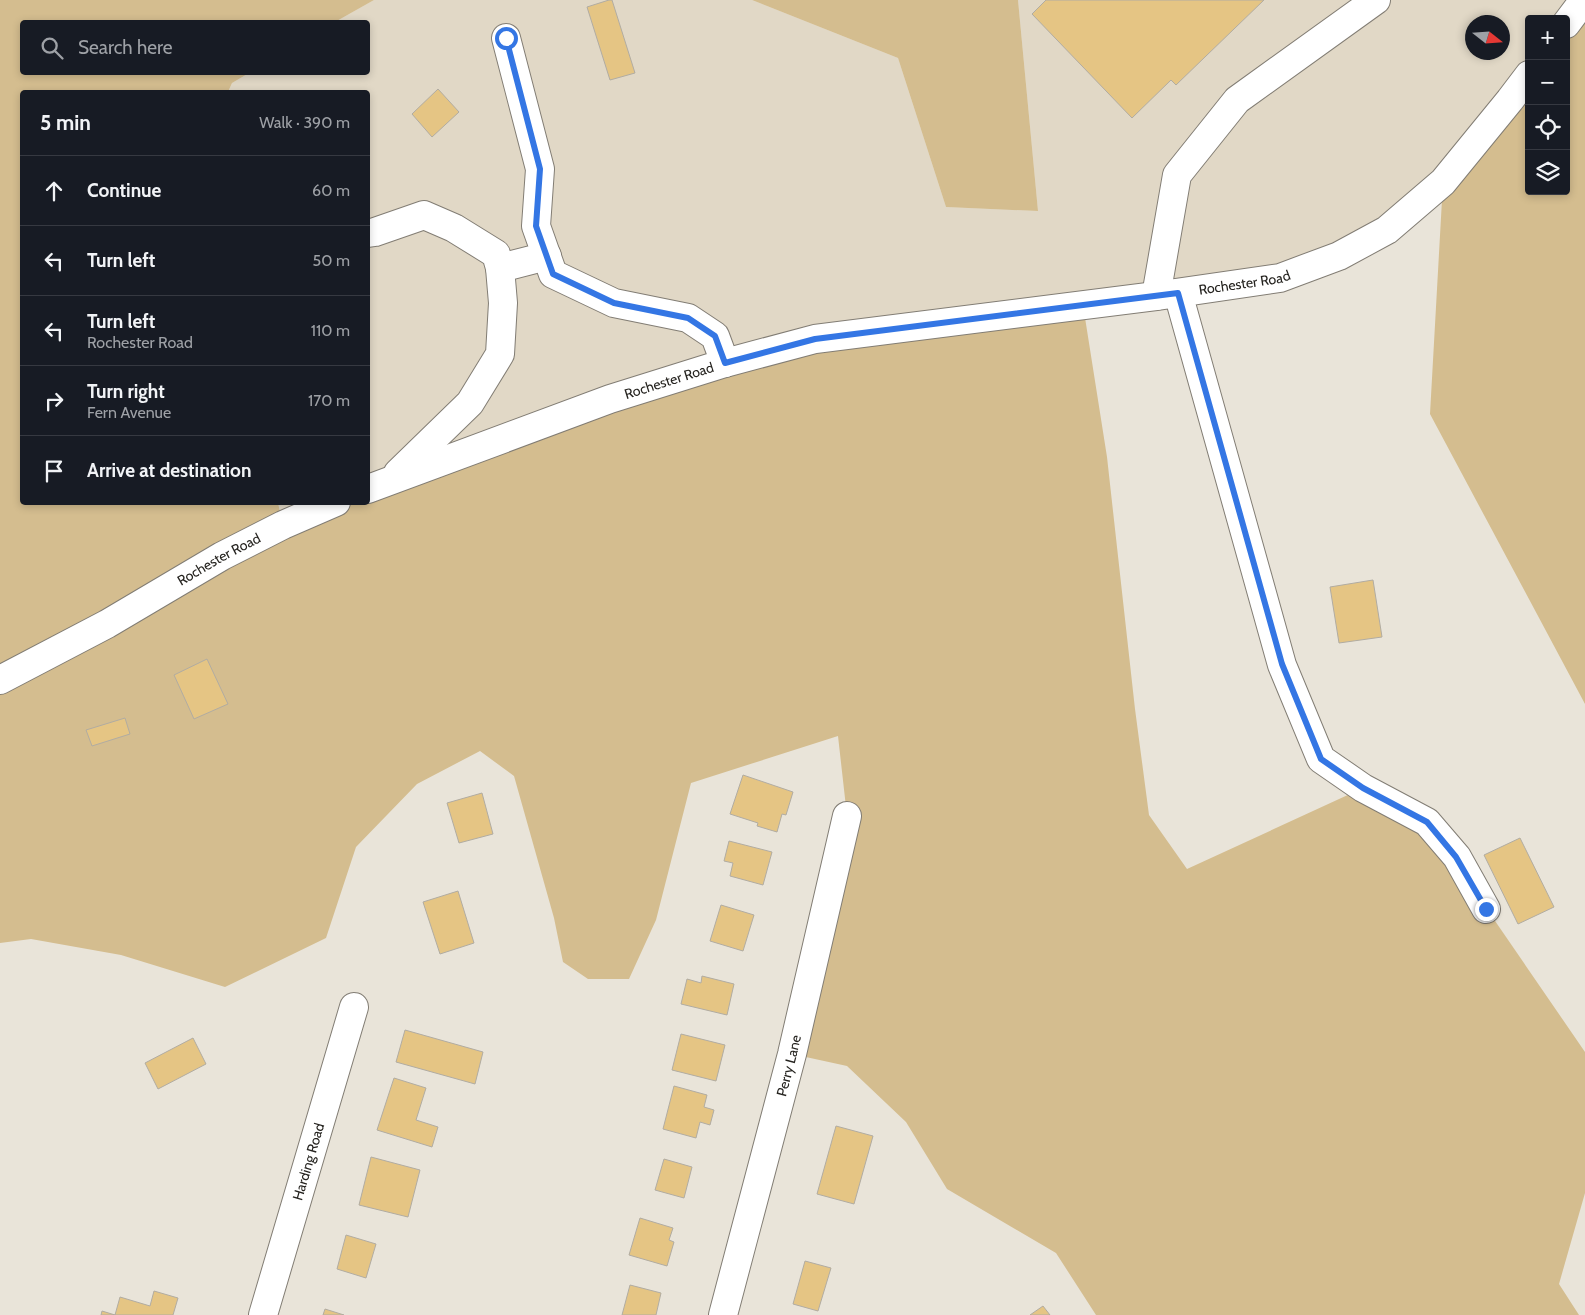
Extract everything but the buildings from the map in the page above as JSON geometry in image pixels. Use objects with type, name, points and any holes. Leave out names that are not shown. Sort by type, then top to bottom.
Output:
[{"type":"street","points":[[1376,0],[1237,100],[1177,175],[1167,294],[1282,664],[1321,759],[1363,788],[1427,822],[1456,857],[1486,909]]},
{"type":"street","points":[[1570,19],[1584,0]]},
{"type":"street","points":[[506,38],[540,169],[536,226],[553,274],[614,303],[688,318],[715,336],[725,363]]},
{"type":"street","name":"Rochester Road","points":[[378,485],[610,399],[725,363],[815,339],[1280,278],[1339,256],[1387,230],[1443,182],[1525,80]]},
{"type":"street","points":[[370,233],[424,215],[454,228],[496,254],[500,268],[503,303],[500,354],[470,403],[378,485]]},
{"type":"street","points":[[500,268],[547,256]]},
{"type":"street","name":"Rochester Road","points":[[0,680],[106,624],[222,556],[283,525],[329,505]]},
{"type":"street","name":"Perry Lane","points":[[723,1315],[792,1054],[847,816]]},
{"type":"street","name":"Harding Road","points":[[263,1315],[354,1007]]},
{"type":"shaded area","points":[[0,0],[374,0],[339,20],[20,20],[20,75],[246,75],[232,83],[229,90],[20,90],[20,505],[278,505],[283,524],[331,505],[370,505],[370,488],[725,363],[1083,305],[1107,457],[1135,709],[1149,815],[1187,869],[1363,788],[1427,822],[1585,1052],[1585,1193],[1559,1284],[1579,1315],[1096,1315],[1056,1253],[947,1189],[906,1122],[847,1066],[792,1054],[847,816],[838,736],[691,783],[656,920],[629,979],[588,979],[563,962],[554,918],[514,776],[480,751],[417,784],[356,847],[326,938],[225,987],[121,955],[31,939],[0,943]]},
{"type":"shaded area","points":[[374,0],[752,0],[898,58],[946,207],[1038,211],[1018,0],[1584,0],[1570,15],[1525,15],[1525,80],[1443,182],[1339,256],[1156,296],[370,489],[370,90],[229,90],[232,83],[246,75],[370,75],[370,20],[339,20]]},
{"type":"shaded area","points":[[752,0],[1018,0],[1038,211],[946,207],[898,58]]},
{"type":"shaded area","points":[[1585,0],[1585,704],[1430,414],[1443,182],[1525,80],[1525,195],[1570,195],[1570,19]]},
{"type":"shaded area","points":[[279,505],[331,505],[283,525]]},
{"type":"route","points":[[506,38],[540,169],[536,226],[553,274],[614,303],[688,318],[715,336],[725,363],[815,339],[1178,293],[1282,664],[1321,759],[1363,788],[1427,822],[1456,857],[1486,909]]}]
